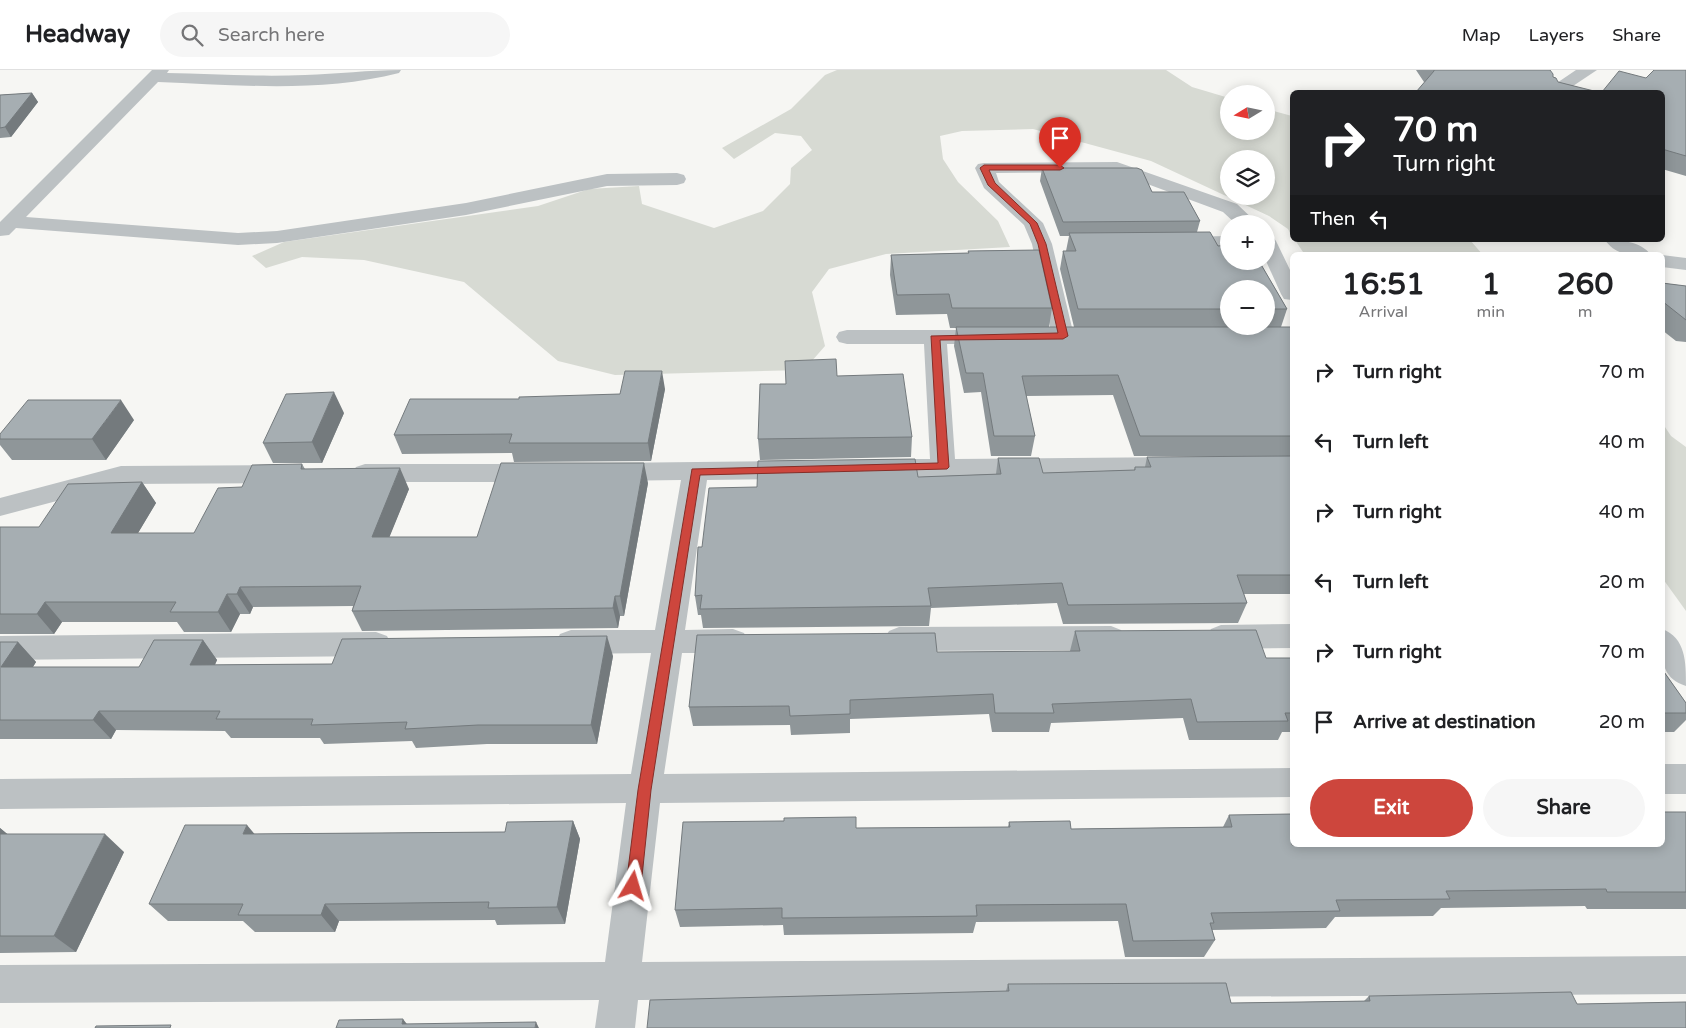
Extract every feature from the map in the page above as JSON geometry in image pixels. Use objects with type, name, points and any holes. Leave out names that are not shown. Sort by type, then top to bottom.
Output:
[{"type":"street","points":[[6,227],[158,73],[309,79],[354,76],[393,70]]},
{"type":"street","points":[[1557,90],[1578,75],[1589,70]]},
{"type":"street","points":[[1063,336],[1052,244],[1033,223],[991,184],[984,168],[1118,167],[1230,208],[1238,215]]},
{"type":"street","points":[[6,227],[238,239],[277,237],[466,209],[607,180],[677,179]]},
{"type":"street","points":[[1160,243],[1220,242]]},
{"type":"street","points":[[1618,242],[1634,252]]},
{"type":"street","points":[[1275,259],[1290,290]]},
{"type":"street","points":[[1665,261],[1686,264]]},
{"type":"street","points":[[847,337],[1014,337]]},
{"type":"street","points":[[935,338],[944,467]]},
{"type":"street","points":[[854,468],[1203,466]]},
{"type":"street","points":[[586,472],[814,469]]},
{"type":"street","points":[[339,474],[557,472]]},
{"type":"street","points":[[615,1028],[644,790],[696,472]]},
{"type":"street","points":[[0,507],[121,475],[309,474]]},
{"type":"street","points":[[1193,637],[1290,636]]},
{"type":"street","points":[[876,640],[1134,638]]},
{"type":"street","points":[[548,643],[756,641]]},
{"type":"street","points":[[0,648],[398,644]]},
{"type":"street","points":[[1665,644],[1686,674]]},
{"type":"street","points":[[1665,780],[1686,779]]},
{"type":"street","points":[[0,794],[1290,783]]},
{"type":"street","points":[[0,984],[1686,975]]},
{"type":"shaded area","points":[[837,70],[1166,70],[1192,87],[1220,95],[1220,140],[1275,140],[1275,111],[1290,115],[1290,233],[1288,229],[1275,220],[1275,215],[1267,215],[1245,205],[1275,205],[1275,150],[1220,150],[1220,193],[1151,161],[1033,129],[962,131],[940,136],[943,159],[958,182],[998,221],[1010,247],[886,254],[829,269],[812,292],[825,346],[804,370],[615,375],[558,361],[464,282],[364,260],[302,257],[266,268],[252,256],[284,242],[538,206],[589,189],[639,186],[642,204],[714,228],[763,211],[790,184],[791,168],[812,150],[801,136],[775,133],[734,159],[722,148],[791,109],[825,75]]},
{"type":"shaded area","points":[[1296,242],[1472,242],[1480,252],[1303,252]]},
{"type":"shaded area","points":[[1665,427],[1671,436],[1686,447],[1686,611],[1665,582]]},
{"type":"building","points":[[1550,70],[1558,82],[1590,90],[1418,90],[1434,71]]},
{"type":"building","points":[[1654,70],[1686,70],[1686,156],[1665,150],[1665,90],[1604,90],[1619,71],[1646,78]]},
{"type":"building","points":[[32,93],[5,127],[0,128],[0,95]]},
{"type":"building","points":[[1042,168],[1137,168],[1142,170],[1152,192],[1184,192],[1200,221],[1063,222]]},
{"type":"building","points":[[1210,232],[1218,246],[1220,246],[1220,270],[1264,270],[1270,280],[1220,280],[1220,309],[1078,309],[1063,251],[1076,251],[1069,233]]},
{"type":"building","points":[[1039,250],[1052,308],[952,308],[949,294],[897,295],[891,255]]},
{"type":"building","points":[[1665,283],[1686,286],[1686,320],[1665,303]]},
{"type":"building","points":[[1275,288],[1287,309],[1275,309]]},
{"type":"building","points":[[956,327],[1220,327],[1220,335],[1275,335],[1275,327],[1290,327],[1290,436],[1140,436],[1118,375],[1022,376],[1035,436],[994,436],[983,373],[966,373]]},
{"type":"building","points":[[836,359],[837,376],[903,374],[912,437],[758,439],[760,384],[786,384],[785,361]]},
{"type":"building","points":[[625,371],[662,371],[648,443],[509,443],[512,434],[394,435],[410,399],[519,399],[519,397],[620,394]]},
{"type":"building","points":[[334,392],[312,442],[263,443],[286,394]]},
{"type":"building","points":[[28,400],[121,400],[92,439],[0,439],[0,434]]},
{"type":"building","points":[[1290,456],[1290,575],[1237,575],[1247,603],[1068,605],[1062,583],[928,588],[931,606],[700,609],[702,595],[695,596],[698,547],[702,547],[709,488],[757,487],[758,461],[915,459],[918,477],[1001,474],[998,458],[1039,458],[1043,473],[1135,470],[1135,467],[1151,467],[1147,457]]},
{"type":"building","points":[[501,463],[644,463],[620,596],[615,596],[613,608],[352,611],[361,586],[240,587],[237,594],[227,594],[218,612],[170,612],[176,602],[45,602],[37,614],[0,614],[0,527],[39,527],[68,484],[142,482],[111,533],[194,533],[218,488],[242,487],[252,465],[302,464],[301,469],[400,468],[372,537],[477,537]]},
{"type":"building","points":[[1256,630],[1266,658],[1290,658],[1290,713],[1285,713],[1288,721],[1197,722],[1191,699],[1052,704],[1054,713],[995,713],[993,694],[850,700],[850,714],[790,716],[789,706],[689,707],[697,635],[935,633],[937,652],[1080,651],[1075,631]]},
{"type":"building","points":[[607,636],[591,725],[478,725],[405,729],[407,722],[311,725],[313,719],[216,719],[220,711],[99,711],[93,720],[0,720],[0,642],[18,642],[1,667],[139,667],[154,640],[203,640],[190,665],[332,664],[342,639]]},
{"type":"building","points":[[1665,673],[1686,703],[1686,713],[1665,713]]},
{"type":"building","points":[[1665,812],[1686,812],[1686,892],[1607,892],[1606,889],[1446,891],[1450,899],[1336,900],[1340,911],[1211,913],[1214,923],[1210,923],[1215,940],[1133,941],[1126,904],[976,905],[977,916],[782,918],[782,908],[675,910],[683,822],[784,821],[784,818],[856,817],[856,828],[1010,827],[1009,822],[1070,821],[1071,829],[1232,827],[1229,815],[1290,814],[1290,847],[1665,847]]},
{"type":"building","points":[[573,821],[557,907],[488,908],[489,902],[325,904],[321,915],[238,915],[243,904],[149,904],[185,825],[247,825],[243,834],[505,832],[507,822]]},
{"type":"building","points":[[0,834],[105,834],[54,936],[0,936]]},
{"type":"building","points":[[1226,983],[1231,1003],[1370,1001],[1369,996],[1571,992],[1577,1004],[1686,1002],[1686,1028],[647,1028],[650,1000],[1009,991],[1008,984]]},
{"type":"building","points":[[403,1019],[402,1024],[536,1022],[535,1028],[336,1028],[339,1020]]},
{"type":"building","points":[[171,1025],[170,1028],[95,1028],[96,1026]]},
{"type":"route","points":[[633,886],[644,790],[696,472],[944,467],[935,338],[1063,336],[1042,244],[1033,223],[991,184],[984,168],[1060,168]]}]
